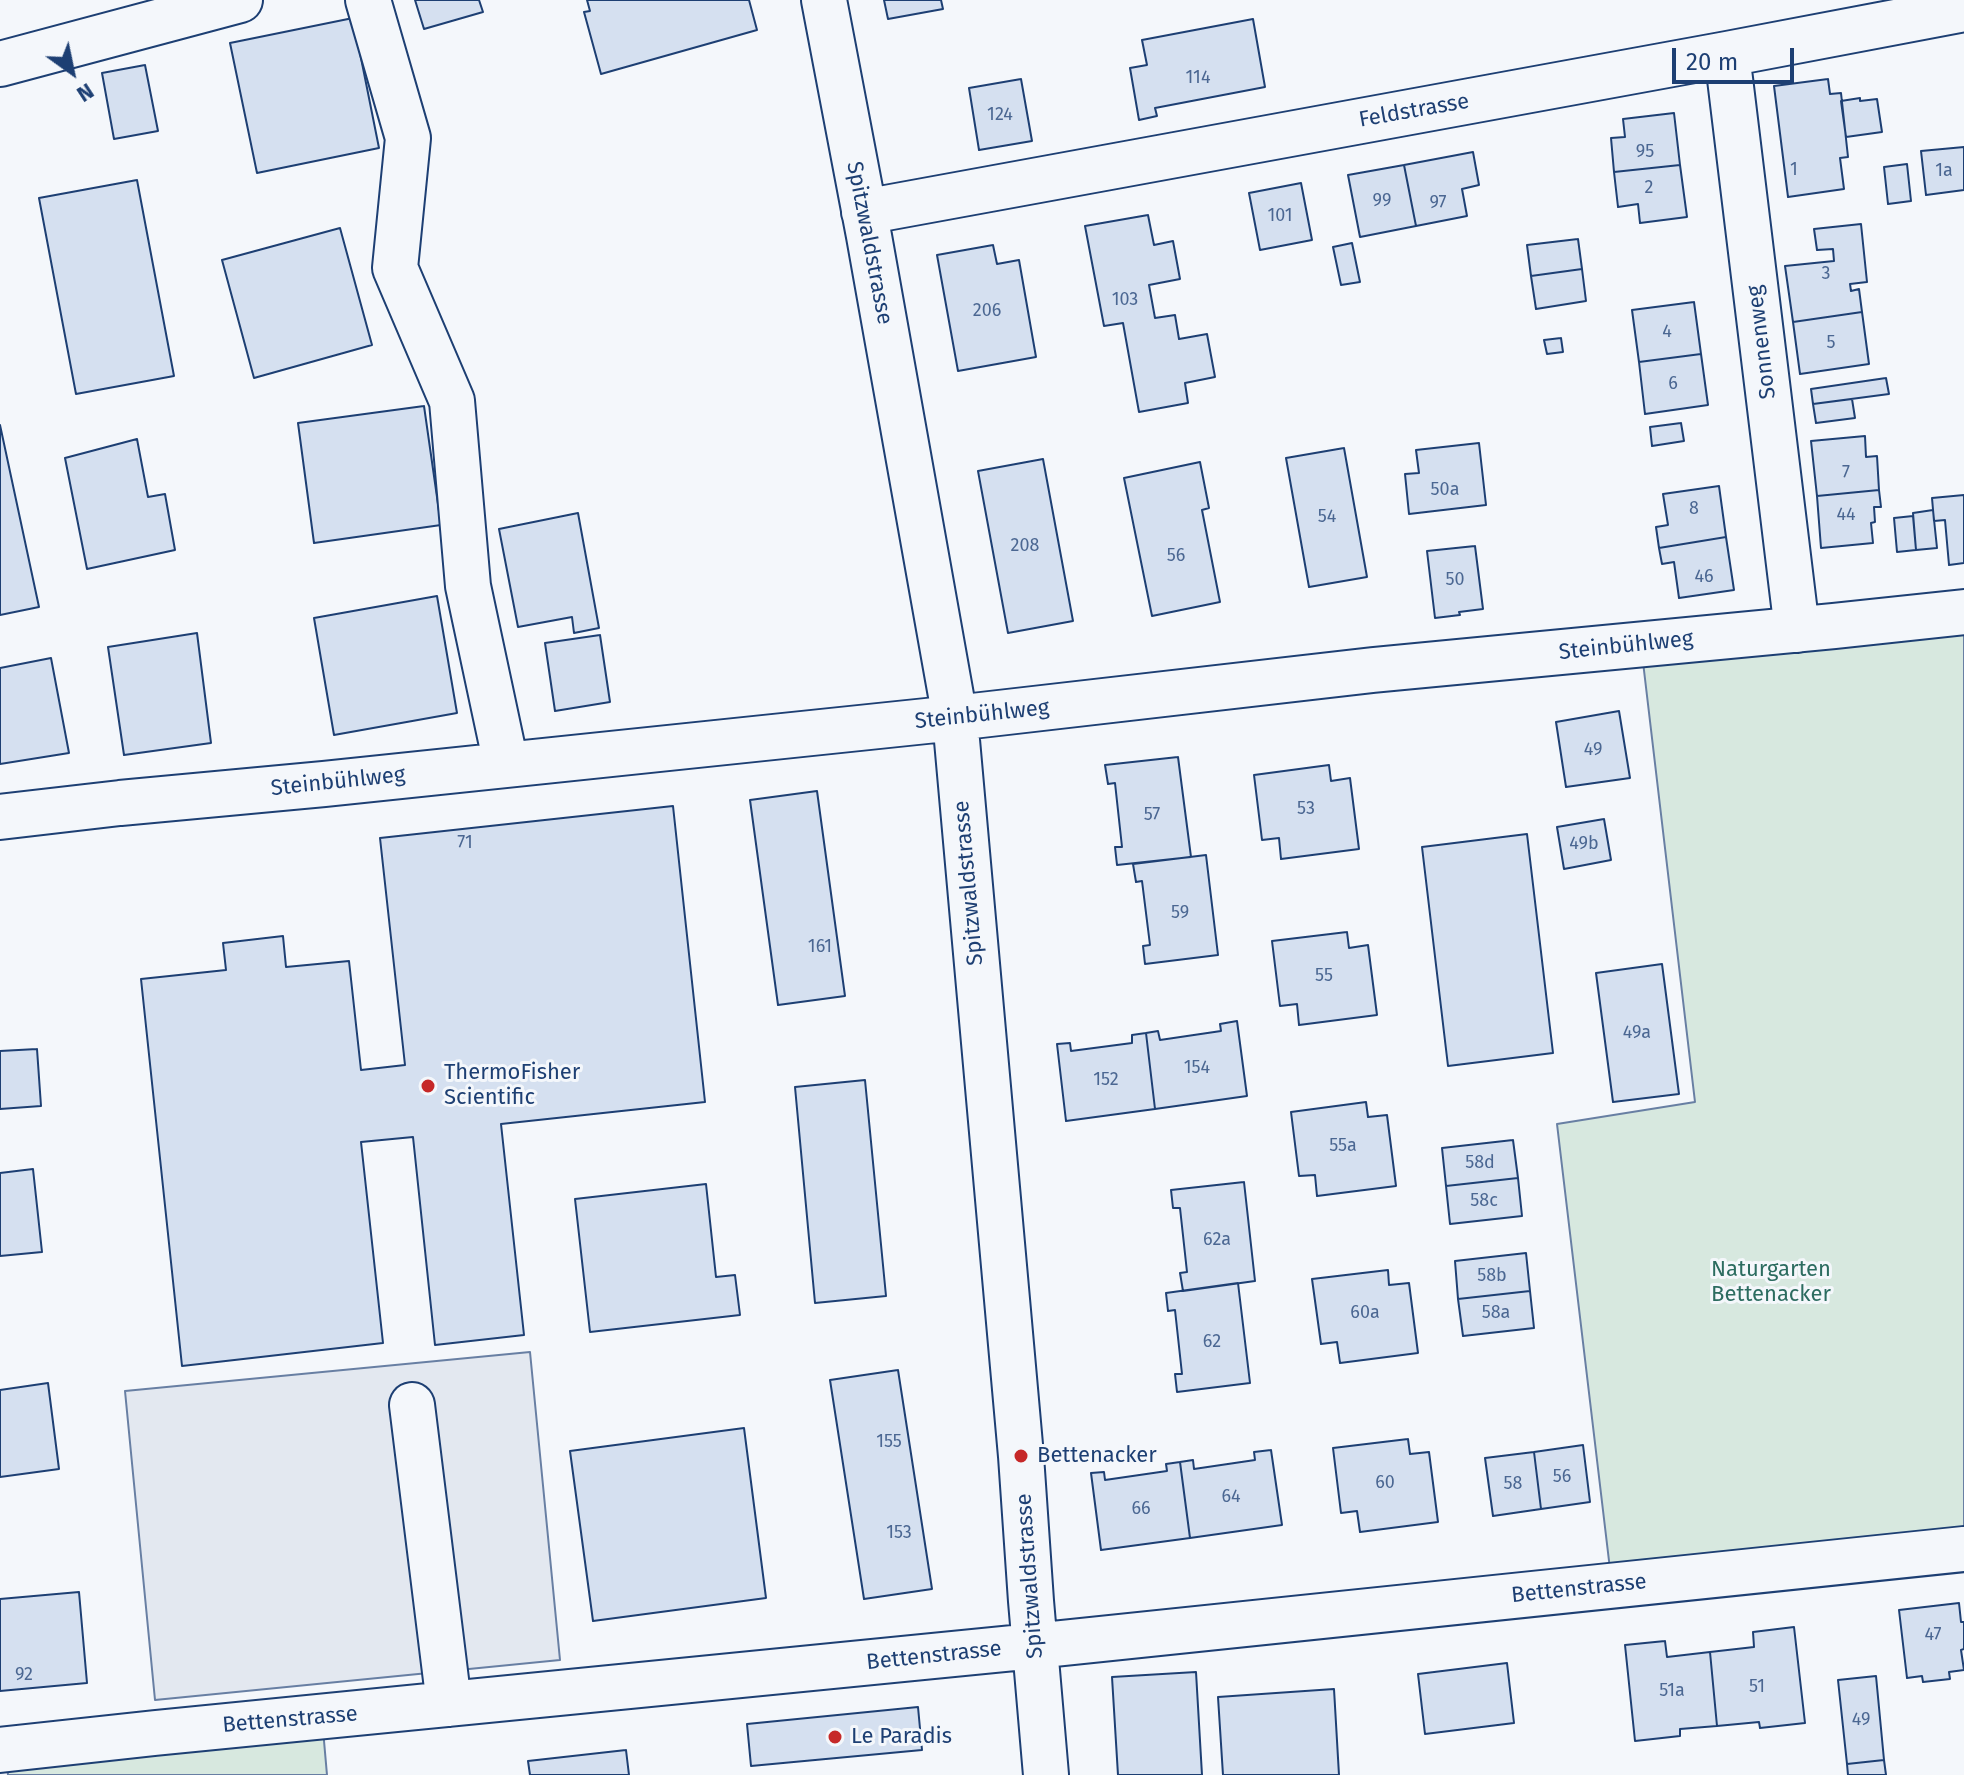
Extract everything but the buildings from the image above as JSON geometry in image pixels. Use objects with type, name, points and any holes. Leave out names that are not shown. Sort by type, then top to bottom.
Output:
[{"type":"street","points":[[0,64],[240,0]]},
{"type":"street","points":[[368,0],[408,138],[395,268],[452,401],[468,586],[506,764]]},
{"type":"street","name":"Spitzwaldstrasse","points":[[824,0],[955,718],[1021,1456],[1046,1775]]},
{"type":"street","name":"Feldstrasse","points":[[864,212],[1964,9]]},
{"type":"street","name":"Sonnenweg","points":[[1727,54],[1797,630]]},
{"type":"street","name":"Steinbühlweg","points":[[0,817],[955,718],[1373,670],[1964,612]]},
{"type":"street","points":[[412,1405],[449,1704]]},
{"type":"street","name":"Bettenstrasse","points":[[0,1750],[1964,1549]]},
{"type":"green space","name":"Naturgarten Bettenacker","points":[[1964,612],[1964,1549],[1612,1586],[1557,1124],[1695,1102],[1641,645]]},
{"type":"green space","points":[[322,1718],[327,1775],[8,1775],[6,1749]]},
{"type":"shaded area","points":[[530,1352],[560,1660],[155,1700],[125,1391]]},
{"type":"place","name":"ThermoFisher Scientific","points":[[428,1086]]},
{"type":"place","name":"Bettenacker","points":[[1021,1456]]},
{"type":"place","name":"Le Paradis","points":[[835,1737]]}]
